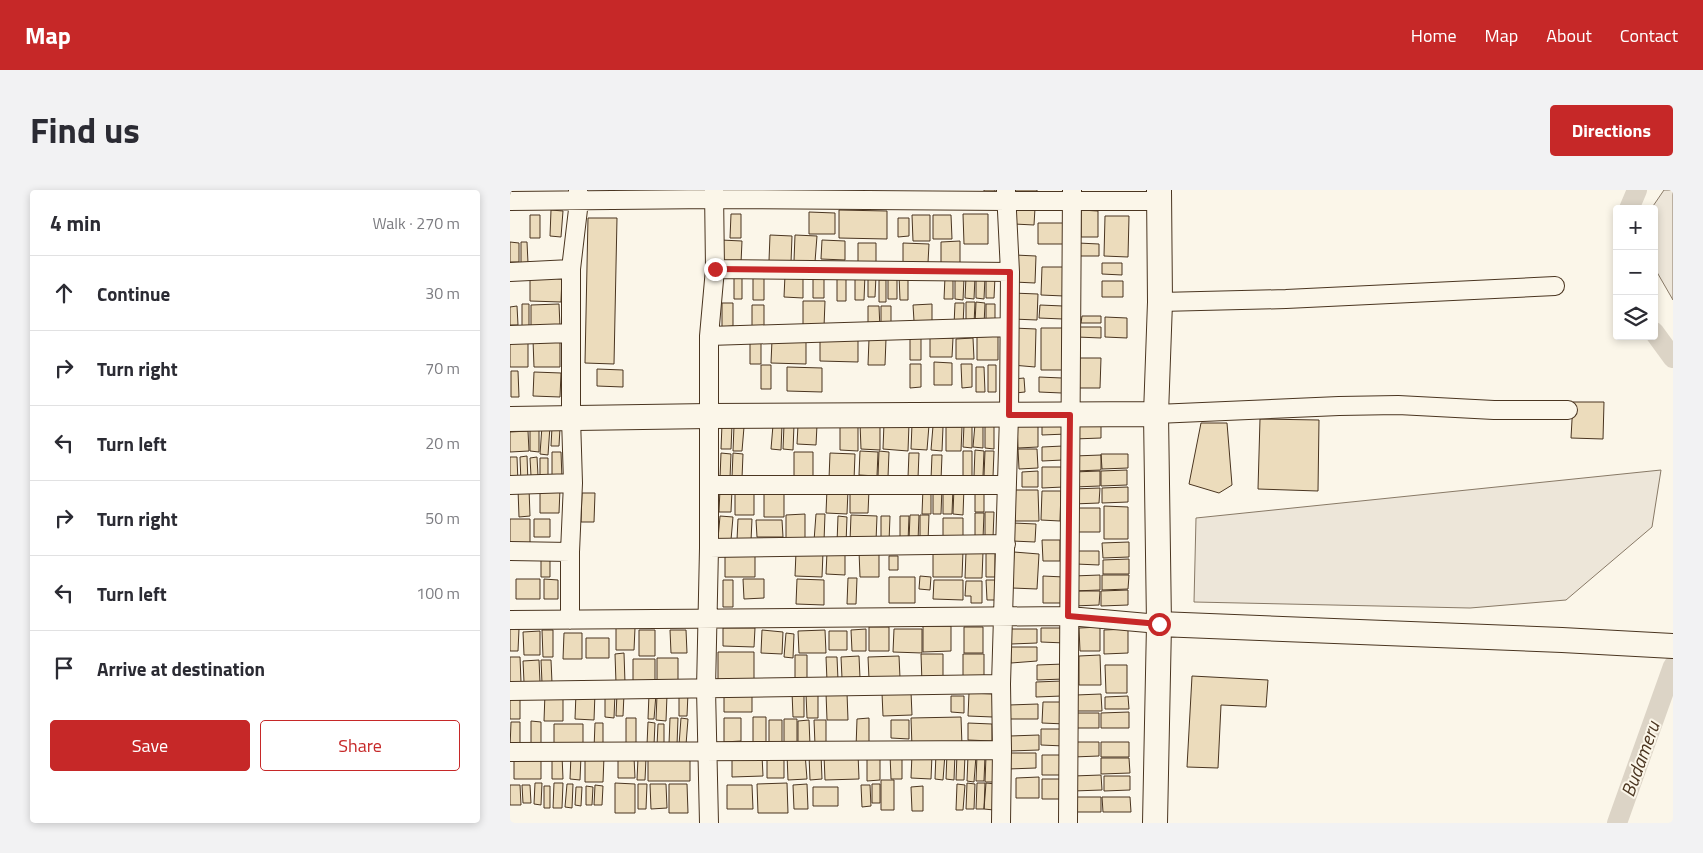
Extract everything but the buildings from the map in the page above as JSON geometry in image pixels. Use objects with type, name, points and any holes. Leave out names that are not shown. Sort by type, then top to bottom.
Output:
[{"type":"street","points":[[709,823],[706,689],[709,548],[709,336],[715,269],[714,194]]},
{"type":"street","points":[[570,620],[573,484],[570,333],[571,269],[579,195]]},
{"type":"street","points":[[510,202],[579,195],[1159,195],[1160,302],[1156,414],[1159,624],[1155,823]]},
{"type":"street","points":[[1001,823],[1001,684],[1009,415],[1010,272],[1006,196]]},
{"type":"street","points":[[1068,823],[1072,196]]},
{"type":"street","points":[[510,272],[571,269]]},
{"type":"street","points":[[715,269],[1010,272]]},
{"type":"street","points":[[1160,302],[1286,299],[1555,286]]},
{"type":"street","points":[[709,336],[1009,327]]},
{"type":"street","points":[[510,335],[570,333]]},
{"type":"street","points":[[510,419],[1156,414],[1378,405],[1494,410],[1568,410]]},
{"type":"street","points":[[510,486],[573,484]]},
{"type":"street","points":[[709,485],[1007,485]]},
{"type":"street","points":[[709,548],[1006,544]]},
{"type":"street","points":[[510,551],[570,552]]},
{"type":"street","points":[[510,620],[1068,616],[1159,624],[1673,646]]},
{"type":"street","points":[[510,691],[1001,684]]},
{"type":"street","points":[[510,752],[1002,750]]},
{"type":"shaded area","points":[[1664,190],[1673,190],[1673,300],[1658,274],[1658,205],[1654,205]]},
{"type":"shaded area","points":[[1661,470],[1652,527],[1566,600],[1470,608],[1194,602],[1196,518]]},
{"type":"waterway","name":"Budameru","points":[[1631,205],[1637,190]]},
{"type":"waterway","name":"Budameru","points":[[1658,337],[1673,358]]},
{"type":"waterway","name":"Budameru","points":[[1617,823],[1673,666]]},
{"type":"route","points":[[715,269],[1010,272],[1009,415],[1070,415],[1068,616],[1159,624]]}]
